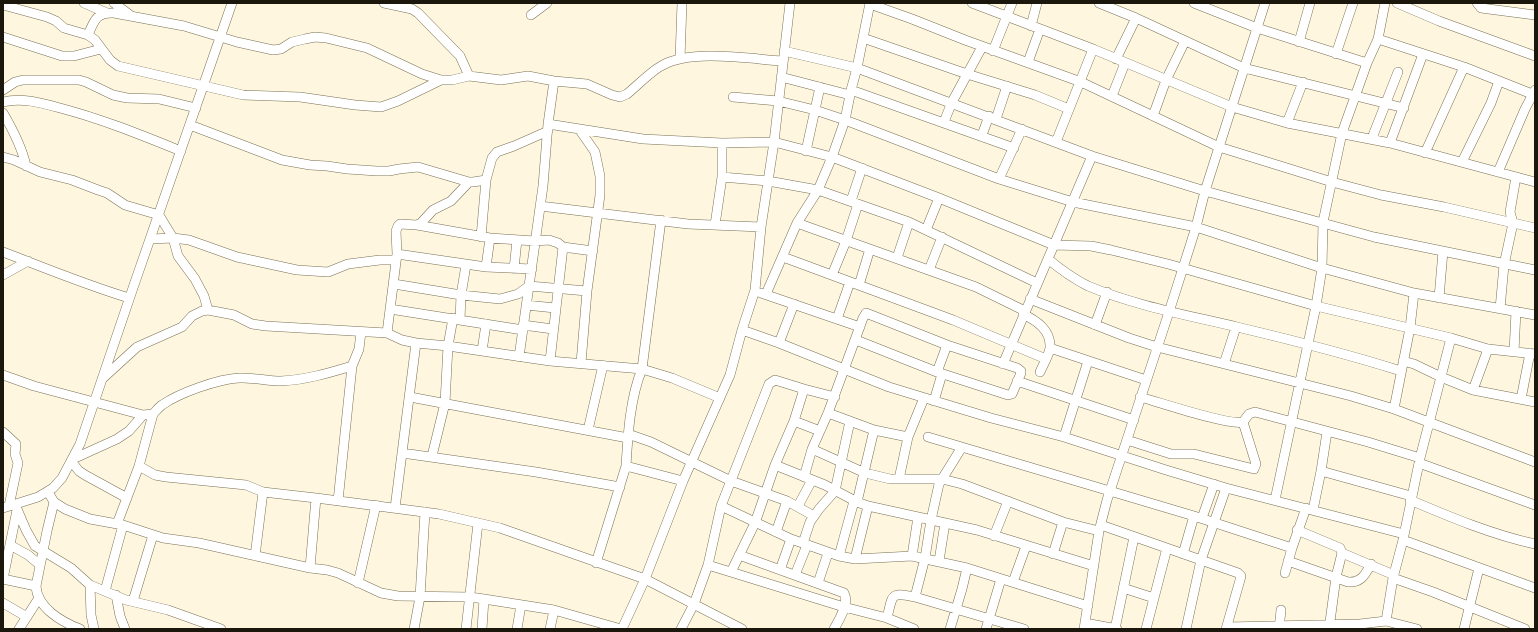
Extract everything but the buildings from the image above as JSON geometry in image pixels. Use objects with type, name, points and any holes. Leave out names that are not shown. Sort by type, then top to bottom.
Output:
[{"type":"street","points":[[84,3],[107,13],[184,26],[237,42],[273,50],[281,50],[292,42],[305,38],[326,38],[367,48],[422,74],[441,80],[452,80],[469,76],[501,80],[528,76],[554,81],[587,84],[620,97],[627,94],[663,65],[680,59],[713,56],[783,61]]},
{"type":"street","points":[[114,3],[131,16]]},
{"type":"street","points":[[12,506],[48,492],[53,488],[62,478],[80,444],[129,298],[232,3]]},
{"type":"street","points":[[384,3],[412,9],[418,13],[460,56],[469,76]]},
{"type":"street","points":[[532,3],[531,15],[547,3]]},
{"type":"street","points":[[680,59],[682,3]]},
{"type":"street","points":[[48,492],[54,502],[65,509],[90,519],[120,525],[153,535],[199,543],[310,568],[327,570],[338,573],[381,593],[398,596],[484,598],[554,610],[621,629],[645,579],[683,481],[730,375],[755,290],[761,227],[774,142],[790,3]]},
{"type":"street","points":[[766,294],[798,223],[818,190],[832,157],[845,120],[870,3],[982,47],[1081,82],[1219,147],[1332,182],[1381,195],[1444,207],[1535,228]]},
{"type":"street","points":[[972,3],[1093,49],[1232,107],[1287,123],[1372,138],[1535,182]]},
{"type":"street","points":[[993,51],[1012,3]]},
{"type":"street","points":[[1031,26],[1037,3]]},
{"type":"street","points":[[1099,3],[1136,18],[1244,68],[1404,108]]},
{"type":"street","points":[[1194,3],[1258,28],[1367,63]]},
{"type":"street","points":[[1134,537],[1116,629],[1084,626],[1100,528],[1110,492],[1196,227],[1205,191],[1265,3]]},
{"type":"street","points":[[1299,42],[1310,3]]},
{"type":"street","points":[[1336,54],[1353,3]]},
{"type":"street","points":[[1274,500],[1316,306],[1322,268],[1323,222],[1342,133],[1367,63],[1378,39],[1385,3]]},
{"type":"street","points":[[1397,3],[1439,21],[1535,56]]},
{"type":"street","points":[[1477,3],[1481,8],[1535,15]]},
{"type":"street","points":[[3,5],[47,17],[56,21],[64,28],[88,35],[95,40],[110,60],[118,66],[243,95],[300,97],[355,106],[381,107],[398,101],[441,80]]},
{"type":"street","points":[[88,35],[96,18],[103,13],[107,13]]},
{"type":"street","points":[[1116,59],[1136,18]]},
{"type":"street","points":[[1028,62],[1040,29]]},
{"type":"street","points":[[3,37],[62,56],[74,56],[102,49]]},
{"type":"street","points":[[863,38],[967,74],[1039,96],[1069,109]]},
{"type":"street","points":[[1378,39],[1534,92],[1498,172]]},
{"type":"street","points":[[1153,116],[1166,80],[1185,41]]},
{"type":"street","points":[[944,122],[952,102],[982,47]]},
{"type":"street","points":[[1056,142],[1093,49]]},
{"type":"street","points":[[784,51],[857,68],[952,102],[1092,156],[1205,191],[1374,237],[1535,270]]},
{"type":"street","points":[[1390,143],[1423,54]]},
{"type":"street","points":[[1112,96],[1125,63]]},
{"type":"street","points":[[1425,153],[1464,67]]},
{"type":"street","points":[[1372,138],[1398,72]]},
{"type":"street","points":[[781,77],[820,87],[850,92],[944,122],[1014,148]]},
{"type":"street","points":[[3,90],[15,82],[23,80],[79,80],[113,95],[127,98],[159,99],[196,108]]},
{"type":"street","points":[[519,357],[540,206],[554,81]]},
{"type":"street","points":[[1462,162],[1491,103],[1499,81]]},
{"type":"street","points":[[1287,123],[1303,82]]},
{"type":"street","points":[[982,135],[1007,86]]},
{"type":"street","points":[[806,151],[820,87]]},
{"type":"street","points":[[733,97],[778,101],[815,110],[999,179],[1073,202],[1196,227],[1322,268],[1414,293],[1535,314]]},
{"type":"street","points":[[3,102],[16,100],[27,101],[73,112],[100,120],[181,150]]},
{"type":"street","points":[[3,113],[24,154],[26,166]]},
{"type":"street","points":[[190,125],[282,160],[310,165],[377,171],[418,167],[436,171],[469,182],[486,180]]},
{"type":"street","points":[[486,267],[486,180],[492,158],[495,154],[548,128],[579,129],[643,139],[722,143],[774,142],[832,157],[862,168],[1054,245],[1098,248],[1133,255],[1316,306],[1452,338],[1488,349],[1533,354],[1521,399]]},
{"type":"street","points":[[579,129],[595,152],[599,165],[600,195],[587,291],[581,363]]},
{"type":"street","points":[[999,179],[1022,129]]},
{"type":"street","points":[[715,225],[722,177],[722,143]]},
{"type":"street","points":[[1003,364],[1010,344],[1092,156]]},
{"type":"street","points":[[3,157],[14,160],[40,172],[72,180],[107,193],[124,205],[159,215],[173,238],[178,256],[195,279],[204,296],[208,310]]},
{"type":"street","points":[[832,275],[846,240],[862,168]]},
{"type":"street","points":[[722,177],[768,181],[818,190],[909,222],[1037,283]]},
{"type":"street","points":[[1500,308],[1504,264],[1513,223],[1510,212],[1516,177]]},
{"type":"street","points":[[417,224],[433,210],[451,201],[469,182]]},
{"type":"street","points":[[926,230],[939,198]]},
{"type":"street","points":[[540,206],[661,220],[715,225],[761,227]]},
{"type":"street","points":[[596,563],[626,466],[628,436],[636,385],[642,368],[661,220]]},
{"type":"street","points":[[897,258],[909,222]]},
{"type":"street","points":[[387,333],[394,284],[396,231],[398,226],[404,223],[417,224],[486,237],[535,241],[549,240],[558,243],[563,247],[593,251]]},
{"type":"street","points":[[798,223],[976,287],[1024,313],[1040,323],[1048,335],[1050,348],[1040,372]]},
{"type":"street","points":[[929,270],[942,237]]},
{"type":"street","points":[[150,239],[173,238],[189,240],[237,257],[297,270],[328,272],[348,264],[396,257],[486,267],[532,269]]},
{"type":"street","points":[[514,269],[517,240]]},
{"type":"street","points":[[550,361],[563,247]]},
{"type":"street","points":[[837,319],[870,249]]},
{"type":"street","points":[[1439,298],[1442,251]]},
{"type":"street","points":[[3,252],[94,288],[129,298]]},
{"type":"street","points":[[783,257],[953,320],[1046,359]]},
{"type":"street","points":[[1048,259],[1087,285],[1169,312],[1354,356],[1401,371]]},
{"type":"street","points":[[3,275],[28,261]]},
{"type":"street","points":[[432,456],[445,403],[448,346],[456,319],[466,265]]},
{"type":"street","points":[[394,284],[461,295],[500,298],[511,297],[529,286],[587,291]]},
{"type":"street","points":[[755,290],[860,327]]},
{"type":"street","points":[[1095,325],[1107,292]]},
{"type":"street","points":[[1394,409],[1410,328],[1414,293]]},
{"type":"street","points":[[1030,299],[1129,338],[1157,347],[1350,396],[1394,409],[1535,462]]},
{"type":"street","points":[[779,343],[794,304]]},
{"type":"street","points":[[526,305],[555,308]]},
{"type":"street","points":[[390,309],[486,324],[553,329]]},
{"type":"street","points":[[102,379],[137,347],[169,334],[182,327],[192,316],[208,310],[234,315],[252,324],[266,326],[387,333],[402,340],[416,343],[448,346],[550,361],[642,368],[672,378],[720,398]]},
{"type":"street","points":[[1514,352],[1516,311]]},
{"type":"street","points":[[798,506],[808,479],[812,449],[835,397],[865,315],[869,313],[947,345],[1021,371],[1012,394],[1008,395],[940,373],[856,340]]},
{"type":"street","points":[[482,351],[486,324]]},
{"type":"street","points":[[1224,364],[1236,327]]},
{"type":"street","points":[[742,330],[779,343],[889,387],[991,418],[1064,437],[1226,488],[1309,509],[1404,537],[1479,568],[1535,588]]},
{"type":"street","points":[[338,501],[352,366],[359,349],[361,332]]},
{"type":"street","points":[[1386,621],[1419,461],[1452,338]]},
{"type":"street","points":[[395,508],[416,343]]},
{"type":"street","points":[[934,401],[947,345]]},
{"type":"street","points":[[1050,348],[1146,380]]},
{"type":"street","points":[[1473,390],[1488,349]]},
{"type":"street","points":[[1064,437],[1088,361]]},
{"type":"street","points":[[1403,361],[1473,390],[1535,402]]},
{"type":"street","points":[[588,430],[603,365]]},
{"type":"street","points":[[105,591],[127,498],[139,466],[154,414],[161,405],[180,395],[220,380],[238,378],[280,381],[329,373],[352,366]]},
{"type":"street","points":[[3,375],[34,386],[95,403],[143,415],[154,414]]},
{"type":"street","points":[[681,629],[694,604],[708,565],[721,506],[769,384],[775,380],[835,397]]},
{"type":"street","points":[[1018,381],[1134,420]]},
{"type":"street","points":[[731,572],[755,523],[775,465],[794,421],[804,389]]},
{"type":"street","points":[[410,397],[628,436],[651,442],[731,481],[766,492],[787,501],[814,516]]},
{"type":"street","points":[[1140,397],[1230,421],[1243,422]]},
{"type":"street","points":[[899,479],[908,437],[924,398]]},
{"type":"street","points":[[1243,422],[1249,414],[1255,412],[1368,442],[1535,505]]},
{"type":"street","points":[[828,414],[850,420],[874,430],[908,437]]},
{"type":"street","points":[[72,460],[117,439],[129,431],[143,415]]},
{"type":"street","points":[[795,575],[810,522],[835,491],[850,420]]},
{"type":"street","points":[[794,421],[820,430]]},
{"type":"street","points":[[1127,440],[1170,454],[1194,454],[1254,469],[1256,464],[1243,422]]},
{"type":"street","points":[[839,556],[865,473],[874,430]]},
{"type":"street","points":[[3,432],[16,444],[15,454],[18,463],[12,506],[10,545],[3,579],[36,586]]},
{"type":"street","points":[[1285,573],[1297,530],[1309,509],[1321,471],[1328,432]]},
{"type":"street","points":[[928,437],[1215,522],[1292,548]]},
{"type":"street","points":[[915,597],[925,558],[939,484],[962,447]]},
{"type":"street","points":[[812,449],[865,473],[890,479],[942,479],[962,484],[1063,522],[1100,528],[1134,537],[1234,570],[1241,576],[1226,628],[1330,626],[1386,621],[1417,629]]},
{"type":"street","points":[[402,453],[432,456],[536,472],[620,487]]},
{"type":"street","points":[[1166,470],[1170,454]]},
{"type":"street","points":[[72,460],[79,471],[127,498]]},
{"type":"street","points":[[775,465],[868,506],[977,530],[1094,566]]},
{"type":"street","points":[[139,466],[155,475],[166,477],[246,485],[263,492],[425,512],[500,528],[645,579],[742,629]]},
{"type":"street","points":[[626,466],[683,481]]},
{"type":"street","points":[[1321,471],[1411,498],[1435,510],[1515,540],[1535,544]]},
{"type":"street","points":[[1183,554],[1198,517],[1214,484]]},
{"type":"street","points":[[1186,629],[1201,560],[1226,488]]},
{"type":"street","points":[[255,556],[263,492]]},
{"type":"street","points":[[310,568],[316,498]]},
{"type":"street","points":[[776,532],[787,501]]},
{"type":"street","points":[[994,536],[1008,501]]},
{"type":"street","points":[[54,502],[40,565],[36,593],[58,619],[78,629]]},
{"type":"street","points":[[12,506],[35,546],[59,559],[90,585],[133,601],[168,610],[221,629]]},
{"type":"street","points":[[358,583],[376,506]]},
{"type":"street","points":[[721,506],[791,539],[839,556],[855,559],[912,556],[925,558],[967,568],[1088,606]]},
{"type":"street","points":[[855,559],[868,506]]},
{"type":"street","points":[[414,629],[420,597],[425,512]]},
{"type":"street","points":[[912,556],[918,517]]},
{"type":"street","points":[[939,561],[945,522]]},
{"type":"street","points":[[1053,554],[1063,522]]},
{"type":"street","points":[[466,629],[478,523]]},
{"type":"street","points":[[1297,530],[1340,548],[1342,553],[1336,577],[1330,626]]},
{"type":"street","points":[[133,601],[153,535]]},
{"type":"street","points":[[780,570],[791,539]]},
{"type":"street","points":[[10,545],[28,554],[40,565]]},
{"type":"street","points":[[1013,582],[1026,546]]},
{"type":"street","points":[[1146,629],[1167,548]]},
{"type":"street","points":[[818,583],[828,553]]},
{"type":"street","points":[[1342,553],[1371,564],[1394,577],[1525,629]]},
{"type":"street","points":[[739,556],[844,593],[846,598],[844,607],[834,629]]},
{"type":"street","points":[[1288,561],[1348,582],[1360,580],[1371,564]]},
{"type":"street","points":[[708,565],[844,607],[890,623],[914,629]]},
{"type":"street","points":[[950,629],[967,568]]},
{"type":"street","points":[[1464,629],[1479,568]]},
{"type":"street","points":[[986,629],[1001,579]]},
{"type":"street","points":[[90,585],[91,615],[94,629]]},
{"type":"street","points":[[1123,588],[1154,598]]},
{"type":"street","points":[[890,623],[892,599],[894,596],[899,594],[955,608],[1024,629]]},
{"type":"street","points":[[116,595],[120,616],[126,629]]},
{"type":"street","points":[[19,629],[39,598]]},
{"type":"street","points":[[482,629],[484,598]]},
{"type":"street","points":[[3,604],[27,617]]},
{"type":"street","points":[[517,629],[521,605]]},
{"type":"street","points":[[550,629],[554,610]]},
{"type":"street","points":[[1279,627],[1281,610]]}]
